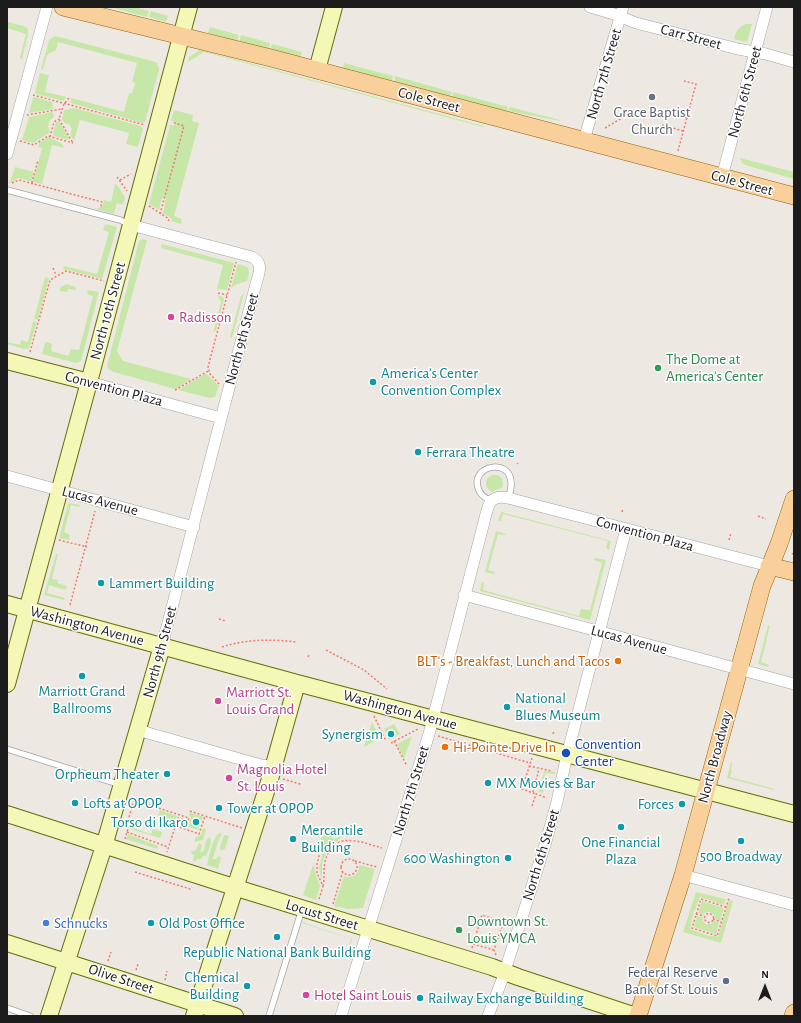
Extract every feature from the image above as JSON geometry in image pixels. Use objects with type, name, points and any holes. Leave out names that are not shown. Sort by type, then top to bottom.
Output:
[{"type":"main road","name":"Cole Street","points":[[63,7],[317,70],[794,196]]},
{"type":"main road","name":"North Broadway","points":[[637,1016],[682,875],[762,586],[779,544],[794,500]]},
{"type":"main road","name":"Convention Plaza","points":[[770,566],[794,572]]},
{"type":"street","points":[[7,154],[47,7]]},
{"type":"street","name":"North 10th Street","points":[[7,684],[189,7]]},
{"type":"street","points":[[317,70],[334,7]]},
{"type":"street","name":"Carr Street","points":[[590,7],[622,12],[636,23],[794,62]]},
{"type":"street","name":"North 6th Street","points":[[722,177],[768,7]]},
{"type":"street","name":"North 7th Street","points":[[584,140],[622,12]]},
{"type":"street","name":"North 9th Street","points":[[50,1016],[104,846],[140,725],[194,527],[221,418],[226,384],[256,284],[260,264],[252,257],[131,225]]},
{"type":"street","name":"Convention Plaza","points":[[7,361],[221,418]]},
{"type":"street","name":"Lucas Avenue","points":[[7,476],[194,527]]},
{"type":"street","name":"North 7th Street","points":[[341,1016],[433,718],[488,506],[499,499]]},
{"type":"street","name":"Convention Plaza","points":[[499,499],[626,528],[770,566]]},
{"type":"street","name":"North 6th Street","points":[[488,1016],[501,966],[547,839],[557,802],[567,754],[626,528]]},
{"type":"street","name":"Lucas Avenue","points":[[464,595],[794,684]]},
{"type":"street","name":"Washington Avenue","points":[[7,604],[297,683],[794,814]]},
{"type":"street","points":[[196,1010],[236,888],[297,683]]},
{"type":"street","points":[[140,725],[142,730],[148,733],[264,766],[270,765],[275,761]]},
{"type":"street","name":"Locust Street","points":[[7,814],[302,909],[501,966],[637,1016]]},
{"type":"street","points":[[682,875],[794,905]]},
{"type":"street","name":"Olive Street","points":[[7,943],[67,962],[196,1010],[236,1016]]},
{"type":"lane","points":[[8,188],[120,220],[131,225]]},
{"type":"lane","points":[[492,466],[503,468],[510,476],[511,486],[499,499],[482,496],[477,486],[477,480],[483,471],[492,466]]},
{"type":"lane","points":[[7,749],[121,785]]},
{"type":"lane","points":[[269,1016],[302,909]]},
{"type":"lane","points":[[7,1008],[30,1016]]},
{"type":"path","points":[[678,151],[696,84],[684,81]]},
{"type":"path","points":[[33,95],[146,126]]},
{"type":"path","points":[[20,141],[34,145],[50,136],[74,143],[60,119],[64,104],[69,98]]},
{"type":"path","points":[[668,108],[667,113],[687,118]]},
{"type":"path","points":[[27,115],[62,109]]},
{"type":"path","points":[[605,128],[627,115]]},
{"type":"path","points":[[50,136],[55,120],[60,119]]},
{"type":"path","points":[[160,214],[184,126],[174,123]]},
{"type":"path","points":[[662,125],[684,130]]},
{"type":"path","points":[[32,183],[38,160]]},
{"type":"path","points":[[120,180],[133,173]]},
{"type":"path","points":[[117,176],[128,192]]},
{"type":"path","points":[[8,188],[19,180],[32,183],[102,202],[101,206],[95,209]]},
{"type":"path","points":[[147,205],[169,219],[168,222]]},
{"type":"path","points":[[175,390],[208,371],[236,262]]},
{"type":"path","points":[[53,268],[57,276]]},
{"type":"path","points":[[30,352],[50,280],[66,271],[104,281]]},
{"type":"path","points":[[218,293],[228,295]]},
{"type":"path","points":[[208,371],[226,384]]},
{"type":"path","points":[[70,605],[96,509]]},
{"type":"path","points":[[758,516],[766,519]]},
{"type":"path","points":[[729,540],[730,534]]},
{"type":"path","points":[[57,539],[86,547]]},
{"type":"path","points":[[219,619],[226,621]]},
{"type":"path","points":[[222,647],[254,640],[296,642]]},
{"type":"path","points":[[326,650],[364,670],[387,690]]},
{"type":"path","points":[[373,715],[386,741]]},
{"type":"path","points":[[391,743],[418,729]]},
{"type":"path","points":[[438,736],[530,762]]},
{"type":"path","points":[[394,741],[407,766]]},
{"type":"path","points":[[532,758],[522,789],[550,799]]},
{"type":"path","points":[[529,766],[556,771]]},
{"type":"path","points":[[533,793],[539,769]]},
{"type":"path","points":[[281,779],[300,784],[299,786]]},
{"type":"path","points":[[532,806],[536,794]]},
{"type":"path","points":[[125,839],[129,825],[126,824],[134,800],[188,818],[188,821],[179,819],[177,822],[166,854]]},
{"type":"path","points":[[190,811],[244,828]]},
{"type":"path","points":[[176,826],[199,834],[205,816]]},
{"type":"path","points":[[127,832],[169,847]]},
{"type":"path","points":[[357,841],[358,837]]},
{"type":"path","points":[[318,902],[325,880],[325,862],[330,850],[344,840],[352,839],[382,848]]},
{"type":"path","points":[[323,886],[318,877],[317,860],[320,847],[330,850]]},
{"type":"path","points":[[332,907],[343,871],[341,867],[343,862],[349,859],[376,867]]},
{"type":"path","points":[[343,871],[350,874],[355,872],[357,867],[354,860]]},
{"type":"path","points":[[134,875],[137,867]]},
{"type":"path","points":[[135,872],[189,889],[192,888],[193,885]]},
{"type":"path","points":[[726,907],[701,899],[692,928],[716,936],[721,922],[726,907],[728,901]]},
{"type":"path","points":[[696,914],[704,916],[706,914],[711,914],[713,919],[721,922]]},
{"type":"path","points":[[471,950],[482,916],[509,924]]},
{"type":"path","points":[[704,916],[705,921],[707,922],[711,922],[713,919]]},
{"type":"path","points":[[501,966],[494,950],[503,922]]},
{"type":"path","points":[[473,944],[494,950]]},
{"type":"path","points":[[107,965],[111,952]]},
{"type":"path","points":[[163,983],[167,970]]},
{"type":"green space","points":[[110,7],[135,7],[149,11],[147,17]]},
{"type":"green space","points":[[151,11],[168,16],[166,22],[149,17]]},
{"type":"green space","points":[[7,22],[24,26],[28,29],[22,59],[20,58],[26,34],[7,28]]},
{"type":"green space","points":[[752,24],[747,42],[734,39],[741,26]]},
{"type":"green space","points":[[210,27],[239,35],[237,41],[208,33]]},
{"type":"green space","points":[[241,35],[270,43],[269,49],[239,42]]},
{"type":"green space","points":[[55,36],[156,62],[159,70],[145,122],[142,123],[71,103],[71,98],[124,112],[129,93],[132,93],[135,83],[132,82],[137,63],[58,42],[56,50],[47,55],[43,70],[41,69],[49,40]]},
{"type":"green space","points":[[272,44],[302,52],[300,58],[270,50]]},
{"type":"green space","points":[[200,50],[484,126],[483,127],[204,52],[188,62],[189,57]]},
{"type":"green space","points":[[344,63],[393,76],[392,82],[343,69]]},
{"type":"green space","points":[[40,73],[49,75],[45,92],[67,97],[63,101],[36,94],[35,92]]},
{"type":"green space","points":[[395,76],[452,92],[450,97],[394,82]]},
{"type":"green space","points":[[453,92],[508,107],[507,111],[452,98]]},
{"type":"green space","points":[[35,97],[52,102],[53,109],[29,113],[33,98]]},
{"type":"green space","points":[[510,107],[560,120],[560,121],[508,111]]},
{"type":"green space","points":[[74,108],[141,126],[143,129],[138,147],[126,144],[129,133],[80,120],[74,141],[70,134],[72,129],[69,124],[64,123],[62,119],[64,110]]},
{"type":"green space","points":[[174,110],[193,115],[192,121],[199,123],[174,216],[182,219],[181,224],[171,221],[172,219],[163,213],[166,198],[162,198],[159,210],[149,204],[170,125],[174,125],[175,122],[171,121]]},
{"type":"green space","points":[[52,112],[54,115],[50,120],[48,127],[50,131],[49,133],[33,143],[22,140],[29,117]]},
{"type":"green space","points":[[59,121],[69,138],[68,140],[54,136],[53,134],[56,122]]},
{"type":"green space","points":[[48,137],[61,143],[65,148],[52,145],[42,184],[33,182],[42,148],[38,147],[39,143]]},
{"type":"green space","points":[[740,158],[794,172],[794,179],[745,165],[742,163]]},
{"type":"green space","points":[[15,167],[34,172],[32,182],[19,178],[10,183]]},
{"type":"green space","points":[[115,184],[125,197],[123,205],[117,203],[114,214],[96,209],[102,206],[104,200],[111,202]]},
{"type":"green space","points":[[105,224],[117,227],[102,279],[63,269],[64,266],[97,274],[109,232],[103,230]]},
{"type":"green space","points":[[143,239],[147,240],[117,351],[123,361],[191,379],[175,389],[114,372],[108,369],[107,366],[139,241]]},
{"type":"green space","points":[[162,244],[234,263],[227,290],[217,289],[223,265],[161,248]]},
{"type":"green space","points":[[238,264],[245,266],[248,269],[247,281],[237,284],[231,288]]},
{"type":"green space","points":[[45,277],[49,278],[38,320],[34,319]]},
{"type":"green space","points":[[66,284],[76,287],[76,290],[68,289],[67,292],[60,291],[60,288]]},
{"type":"green space","points":[[88,290],[99,292],[81,361],[76,363],[42,354],[45,343],[47,342],[52,344],[51,351],[68,356],[71,349],[79,350],[93,296],[87,294]]},
{"type":"green space","points":[[244,293],[232,338],[230,337],[241,296]]},
{"type":"green space","points":[[217,295],[223,297],[224,299],[216,330],[213,333],[221,302]]},
{"type":"green space","points":[[33,321],[37,322],[29,348],[24,349],[7,344],[7,342],[20,345],[21,340],[28,342]]},
{"type":"green space","points":[[205,374],[219,386],[215,397],[210,398],[178,390]]},
{"type":"green space","points":[[492,475],[500,476],[503,484],[502,488],[492,492],[486,486],[486,481]]},
{"type":"green space","points":[[68,504],[80,505],[79,507],[71,505],[64,532],[70,535],[69,540],[59,538]]},
{"type":"green space","points":[[501,512],[611,541],[609,550],[606,548],[608,541],[503,514],[501,521],[498,521]]},
{"type":"green space","points":[[496,531],[506,534],[498,534],[488,570],[495,572],[494,574],[485,572]]},
{"type":"green space","points":[[56,554],[58,554],[52,579],[58,580],[57,583],[67,586],[66,590],[49,585],[47,593],[65,598],[64,600],[44,595]]},
{"type":"green space","points":[[595,558],[606,560],[590,620],[480,591],[482,581],[484,583],[483,590],[579,616],[581,609],[590,610],[602,563],[594,560]]},
{"type":"green space","points":[[768,625],[770,626],[761,662],[769,665],[768,667],[758,664]]},
{"type":"green space","points":[[372,722],[380,738],[364,747]]},
{"type":"green space","points":[[394,724],[400,734],[389,740],[384,729]]},
{"type":"green space","points":[[412,736],[404,759],[397,744]]},
{"type":"green space","points":[[731,762],[732,770],[730,777],[775,789],[727,778]]},
{"type":"green space","points":[[544,771],[555,772],[555,774],[545,773],[543,793],[539,792]]},
{"type":"green space","points":[[160,810],[177,816],[175,822],[158,816]]},
{"type":"green space","points":[[190,812],[203,817],[198,830],[178,823],[179,820],[189,824],[191,817],[189,815]]},
{"type":"green space","points":[[130,827],[151,834],[153,829],[162,832],[160,838],[130,829]]},
{"type":"green space","points":[[203,828],[206,829],[203,840],[194,842],[196,837],[201,835]]},
{"type":"green space","points":[[323,832],[328,837],[331,835],[334,839],[341,836],[341,838],[330,847],[324,845],[320,843]]},
{"type":"green space","points":[[219,833],[222,834],[217,844],[213,859],[216,859],[218,856],[221,857],[218,869],[207,865],[213,844]]},
{"type":"green space","points":[[128,834],[158,846],[157,849],[126,839]]},
{"type":"green space","points":[[224,835],[229,836],[225,849],[221,851],[220,847]]},
{"type":"green space","points":[[210,837],[211,844],[206,856],[193,861],[194,856],[191,853],[192,851],[195,851],[199,843],[202,845],[200,852],[203,852],[207,839]]},
{"type":"green space","points":[[323,852],[326,853],[322,864],[322,880],[319,868]]},
{"type":"green space","points":[[313,865],[320,886],[316,900],[303,895]]},
{"type":"green space","points":[[359,865],[375,869],[363,908],[348,909],[334,906],[344,876],[350,877],[355,875],[358,871]]},
{"type":"green space","points":[[696,892],[726,899],[724,905],[700,897],[694,910],[690,929],[706,935],[718,937],[729,900],[733,901],[721,943],[683,932]]},
{"type":"green space","points":[[702,901],[724,908],[720,921],[715,919],[714,915],[710,912],[706,912],[703,915],[698,913]]},
{"type":"green space","points":[[697,916],[702,917],[706,924],[711,924],[714,921],[719,922],[716,934],[694,927]]},
{"type":"green space","points":[[302,922],[352,939],[348,952],[351,939]]},
{"type":"place","name":"Grace Baptist Church","points":[[652,97]]},
{"type":"place","name":"Radisson","points":[[171,317]]},
{"type":"place","name":"The Dome at America's Center","points":[[658,368]]},
{"type":"place","name":"America’s Center Convention Complex","points":[[373,382]]},
{"type":"place","name":"Ferrara Theatre","points":[[418,452]]},
{"type":"place","name":"Lammert Building","points":[[101,583]]},
{"type":"place","name":"BLT's - Breakfast, Lunch and Tacos","points":[[618,661]]},
{"type":"place","name":"Marriott Grand Ballrooms","points":[[82,676]]},
{"type":"place","name":"Marriott St. Louis Grand","points":[[218,701]]},
{"type":"place","name":"National Blues Museum","points":[[507,707]]},
{"type":"place","name":"Synergism","points":[[391,734]]},
{"type":"place","name":"Hi-Pointe Drive In","points":[[445,747]]},
{"type":"place","name":"Convention Center","points":[[566,753]]},
{"type":"place","name":"Orpheum Theater","points":[[167,774]]},
{"type":"place","name":"Magnolia Hotel St. Louis","points":[[229,778]]},
{"type":"place","name":"MX Movies & Bar","points":[[488,783]]},
{"type":"place","name":"Lofts at OPOP","points":[[75,803]]},
{"type":"place","name":"Forces","points":[[682,804]]},
{"type":"place","name":"Tower at OPOP","points":[[219,808]]},
{"type":"place","name":"Torso di Ikaro","points":[[196,822]]},
{"type":"place","name":"One Financial Plaza","points":[[621,827]]},
{"type":"place","name":"Mercantile Building","points":[[293,839]]},
{"type":"place","name":"500 Broadway","points":[[741,841]]},
{"type":"place","name":"600 Washington","points":[[508,858]]},
{"type":"place","name":"Schnucks","points":[[46,923]]},
{"type":"place","name":"Old Post Office","points":[[151,923]]},
{"type":"place","name":"Downtown St. Louis YMCA","points":[[459,930]]},
{"type":"place","name":"Republic National Bank Building","points":[[277,937]]},
{"type":"place","name":"Federal Reserve Bank of St. Louis","points":[[726,981]]},
{"type":"place","name":"Chemical Building","points":[[247,986]]},
{"type":"place","name":"Hotel Saint Louis","points":[[306,995]]},
{"type":"place","name":"Railway Exchange Building","points":[[420,998]]}]
